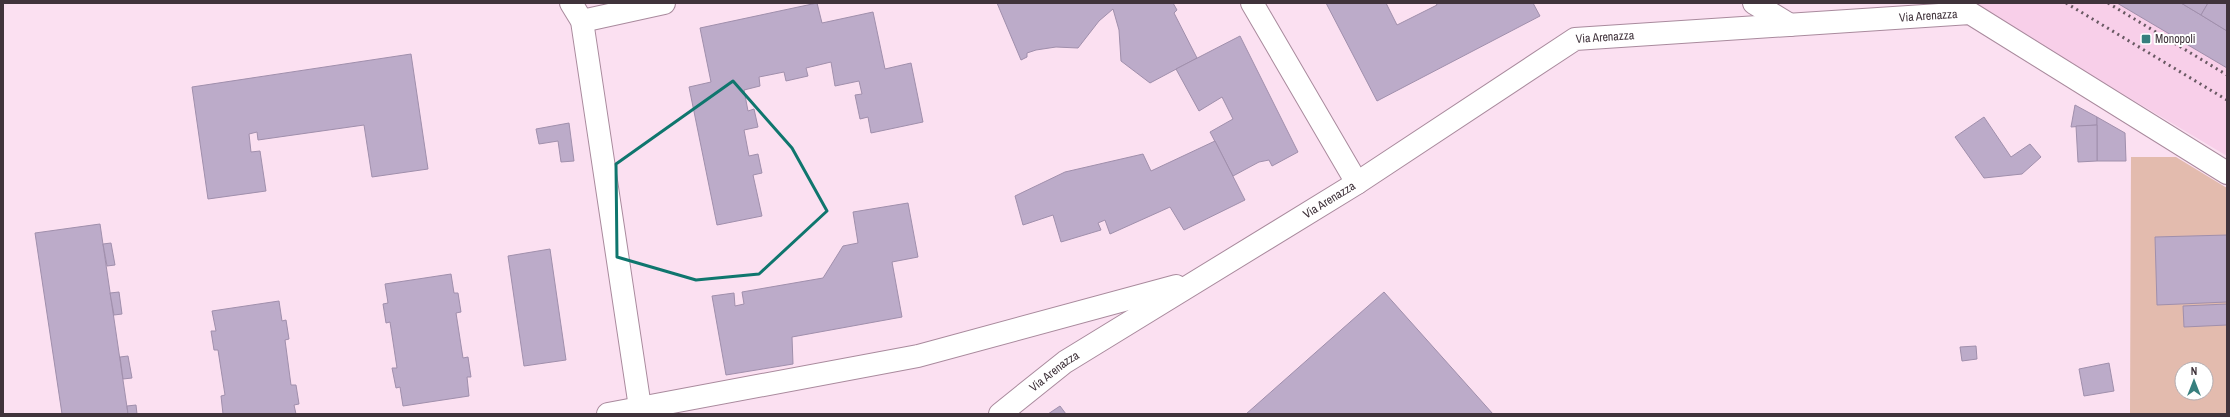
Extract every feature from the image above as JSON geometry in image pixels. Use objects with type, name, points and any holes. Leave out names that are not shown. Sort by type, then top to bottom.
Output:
[{"type":"street","points":[[640,411],[576,12],[664,3]]},
{"type":"street","points":[[1252,3],[1358,183]]},
{"type":"street","points":[[1754,3],[1790,25]]},
{"type":"street","name":"Via Arenazza","points":[[1000,414],[1065,362],[1358,183],[1575,39],[1970,13],[2227,173]]},
{"type":"street","points":[[608,414],[640,411],[918,356],[1201,279]]},
{"type":"highlighted area","points":[[733,81],[792,148],[827,211],[759,274],[696,280],[617,257],[616,164]]},
{"type":"shaded area","points":[[1970,3],[2227,3],[2227,156]]},
{"type":"shaded area","points":[[2131,157],[2176,157],[2227,188],[2227,414],[2130,414]]},
{"type":"building","points":[[817,3],[822,23],[873,12],[885,69],[911,63],[923,122],[871,133],[868,117],[860,119],[855,95],[862,94],[859,81],[835,86],[831,62],[806,68],[808,76],[786,81],[784,72],[759,77],[760,86],[744,90],[748,111],[754,109],[758,127],[744,130],[749,156],[758,154],[762,173],[753,175],[762,216],[717,225],[689,87],[711,82],[700,28]]},
{"type":"building","points":[[997,3],[1173,3],[1177,10],[1174,13],[1197,58],[1150,83],[1121,61],[1119,30],[1113,9],[1099,21],[1078,48],[1056,47],[1036,50],[1027,53],[1027,57],[1021,60]]},
{"type":"building","points":[[1326,3],[1386,3],[1397,25],[1437,5],[1436,3],[1533,3],[1540,16],[1377,101]]},
{"type":"building","points":[[2117,3],[2181,3],[2227,31],[2227,68]]},
{"type":"building","points":[[2181,3],[2208,3],[2201,15]]},
{"type":"building","points":[[2208,3],[2227,3],[2227,31],[2201,15]]},
{"type":"building","points":[[1240,36],[1298,152],[1272,166],[1269,160],[1259,162],[1233,176],[1210,132],[1233,119],[1222,97],[1199,111],[1176,69]]},
{"type":"building","points":[[411,54],[428,169],[372,177],[364,125],[258,140],[257,132],[249,134],[251,152],[260,151],[266,191],[208,199],[192,87]]},
{"type":"building","points":[[2075,105],[2097,117],[2097,125],[2071,127]]},
{"type":"building","points":[[1984,117],[2011,157],[2030,144],[2041,157],[2022,174],[1984,178],[1955,137]]},
{"type":"building","points":[[2097,117],[2125,133],[2126,161],[2097,161]]},
{"type":"building","points":[[569,123],[574,161],[561,162],[558,141],[539,144],[536,129]]},
{"type":"building","points":[[2097,125],[2097,161],[2078,162],[2076,126]]},
{"type":"building","points":[[1215,141],[1245,200],[1184,230],[1170,207],[1110,234],[1105,220],[1098,223],[1101,230],[1061,242],[1053,215],[1023,225],[1015,196],[1065,172],[1143,154],[1151,171]]},
{"type":"building","points":[[908,203],[918,257],[892,262],[902,317],[792,337],[793,364],[726,375],[712,296],[734,293],[735,306],[744,304],[742,292],[823,278],[843,246],[858,243],[853,212]]},
{"type":"building","points":[[100,224],[128,414],[62,414],[35,233]]},
{"type":"building","points":[[2227,235],[2227,302],[2157,305],[2155,237]]},
{"type":"building","points":[[111,243],[115,265],[107,266],[103,244]]},
{"type":"building","points":[[550,249],[566,360],[524,366],[508,256]]},
{"type":"building","points":[[451,274],[454,293],[458,293],[461,312],[456,313],[463,358],[468,357],[471,377],[467,377],[469,396],[403,406],[400,387],[396,388],[392,368],[397,368],[390,322],[386,323],[383,304],[388,303],[385,284]]},
{"type":"building","points":[[119,292],[122,314],[114,315],[110,293]]},
{"type":"building","points":[[1384,292],[1493,414],[1246,414]]},
{"type":"building","points":[[279,301],[282,321],[286,320],[289,339],[285,340],[291,385],[296,385],[299,404],[294,405],[296,414],[223,414],[221,396],[225,395],[218,350],[214,350],[211,331],[216,331],[212,311]]},
{"type":"building","points":[[2227,304],[2227,325],[2184,327],[2183,306]]},
{"type":"building","points":[[1976,346],[1977,359],[1962,361],[1960,347]]},
{"type":"building","points":[[128,356],[132,378],[123,379],[120,357]]},
{"type":"building","points":[[2109,363],[2114,391],[2084,396],[2079,369]]},
{"type":"building","points":[[136,405],[137,414],[128,414],[127,406]]},
{"type":"building","points":[[1060,406],[1066,414],[1048,414]]},
{"type":"railway","points":[[2066,3],[2227,100]]},
{"type":"railway","points":[[2108,3],[2227,75]]},
{"type":"place","name":"Monopoli","points":[[2146,39]]}]
